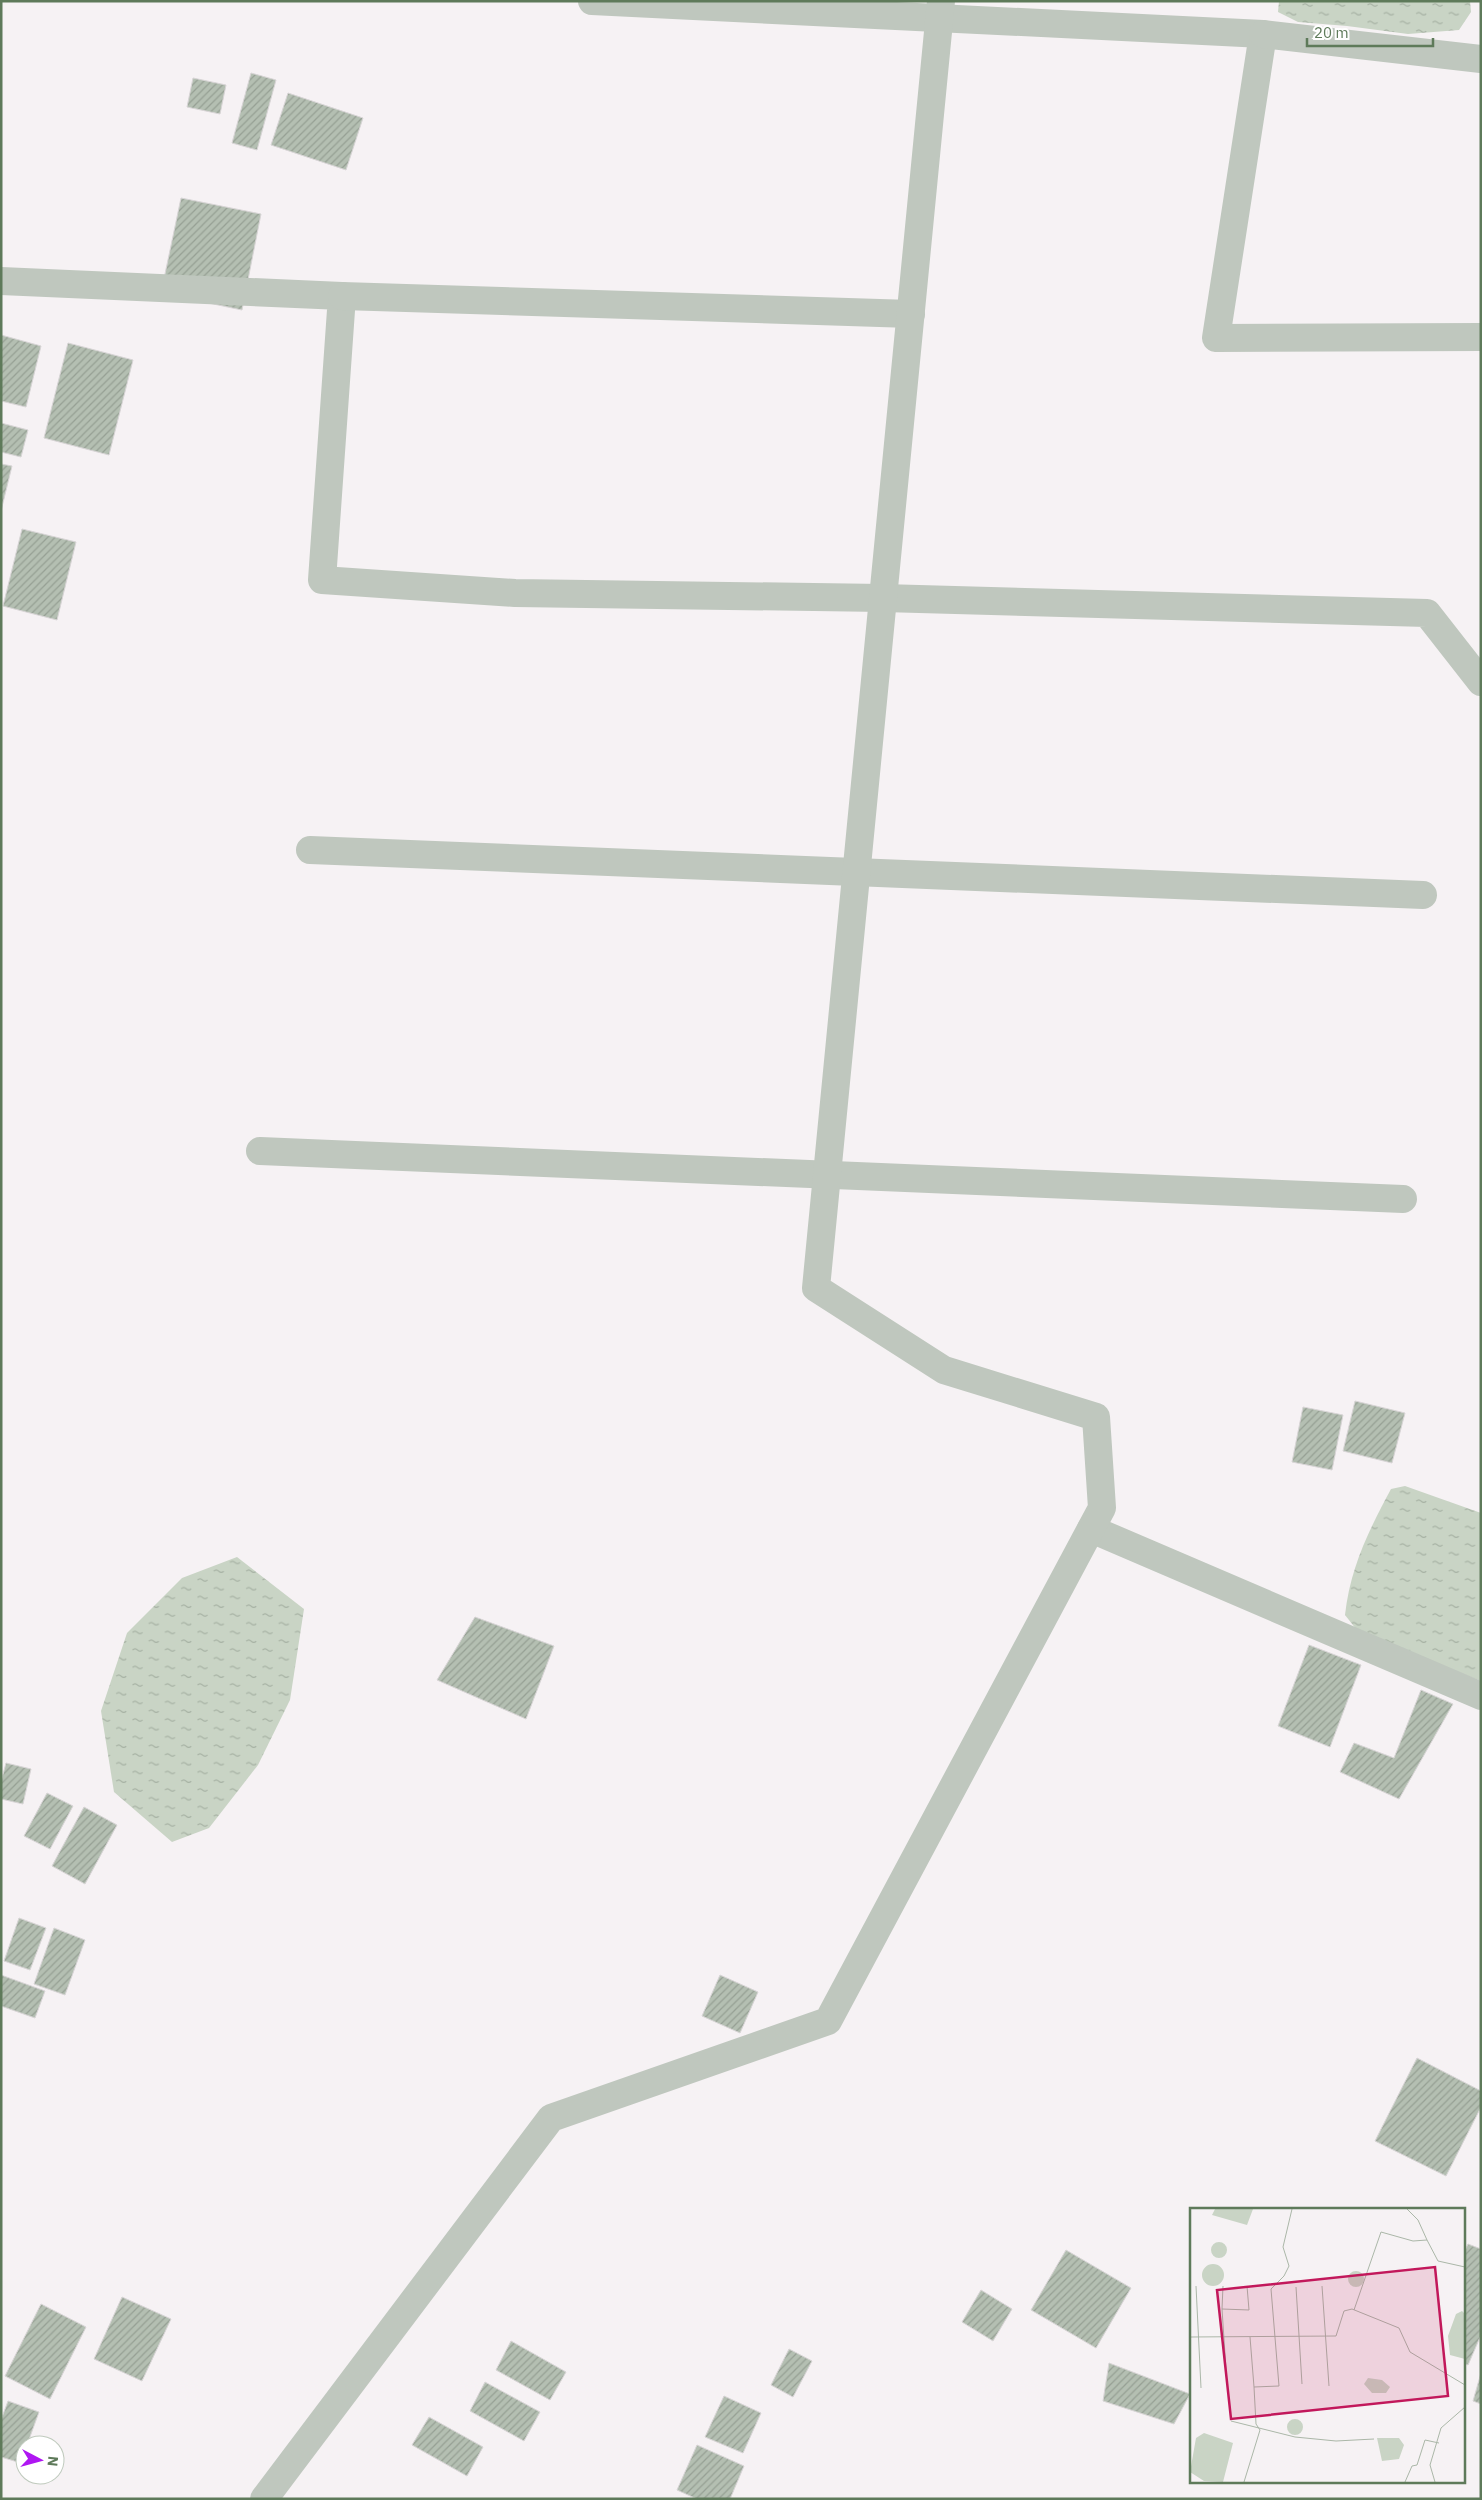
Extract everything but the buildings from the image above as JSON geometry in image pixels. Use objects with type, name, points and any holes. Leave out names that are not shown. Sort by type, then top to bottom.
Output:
[{"type":"street","points":[[592,1],[940,10],[1262,34],[1481,59]]},
{"type":"street","points":[[264,2499],[551,2118],[828,2021],[1102,1508],[1096,1417],[944,1370],[816,1288],[940,10]]},
{"type":"street","points":[[1262,34],[1216,338],[1481,337]]},
{"type":"street","points":[[1,281],[342,296],[911,314]]},
{"type":"street","points":[[342,296],[322,580],[515,593],[883,598],[1427,613],[1481,682]]},
{"type":"street","points":[[310,850],[1424,895]]},
{"type":"street","points":[[260,1151],[1403,1199]]},
{"type":"street","points":[[1091,1529],[1481,1696]]},
{"type":"water","points":[[1279,1],[1470,1],[1471,12],[1459,30],[1408,34],[1298,22],[1278,12]]},
{"type":"water","points":[[1405,1486],[1481,1513],[1481,1681],[1360,1634],[1345,1615],[1351,1581],[1368,1534],[1391,1489]]},
{"type":"water","points":[[237,1557],[304,1609],[290,1700],[258,1765],[209,1828],[172,1842],[114,1792],[101,1711],[127,1633],[182,1578]]}]
